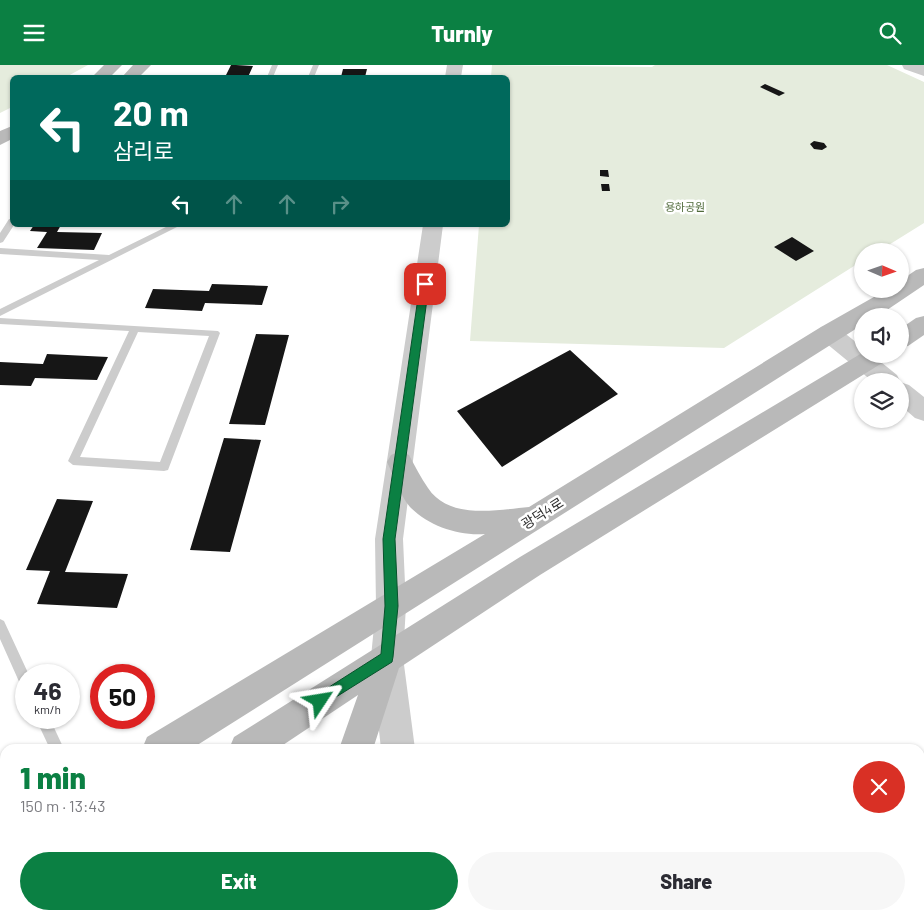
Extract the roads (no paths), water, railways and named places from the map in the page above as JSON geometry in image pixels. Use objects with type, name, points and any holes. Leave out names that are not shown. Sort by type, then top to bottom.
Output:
[{"type":"main road","points":[[102,75],[114,65]]},
{"type":"main road","points":[[132,75],[143,65]]},
{"type":"main road","name":"광덕4로","points":[[167,744],[533,519],[829,333],[876,307],[924,275]]},
{"type":"main road","points":[[909,334],[924,324]]},
{"type":"main road","points":[[254,744],[530,566],[864,363]]},
{"type":"main road","points":[[400,462],[419,498],[442,516],[472,523],[533,519]]},
{"type":"main road","points":[[358,744],[387,657]]},
{"type":"street","points":[[397,744],[387,657],[391,606],[389,539],[433,227]]},
{"type":"street","points":[[829,333],[854,348]]},
{"type":"street","points":[[909,398],[924,411]]},
{"type":"lane","points":[[0,240],[10,224]]},
{"type":"lane","points":[[0,313],[173,227]]},
{"type":"lane","points":[[0,251],[110,258]]},
{"type":"lane","points":[[0,321],[135,328],[215,333],[164,467],[73,461],[135,328]]},
{"type":"lane","points":[[0,625],[18,664]]},
{"type":"lane","points":[[48,729],[55,744]]},
{"type":"park label","name":"용하공원","points":[[685,206]]}]
